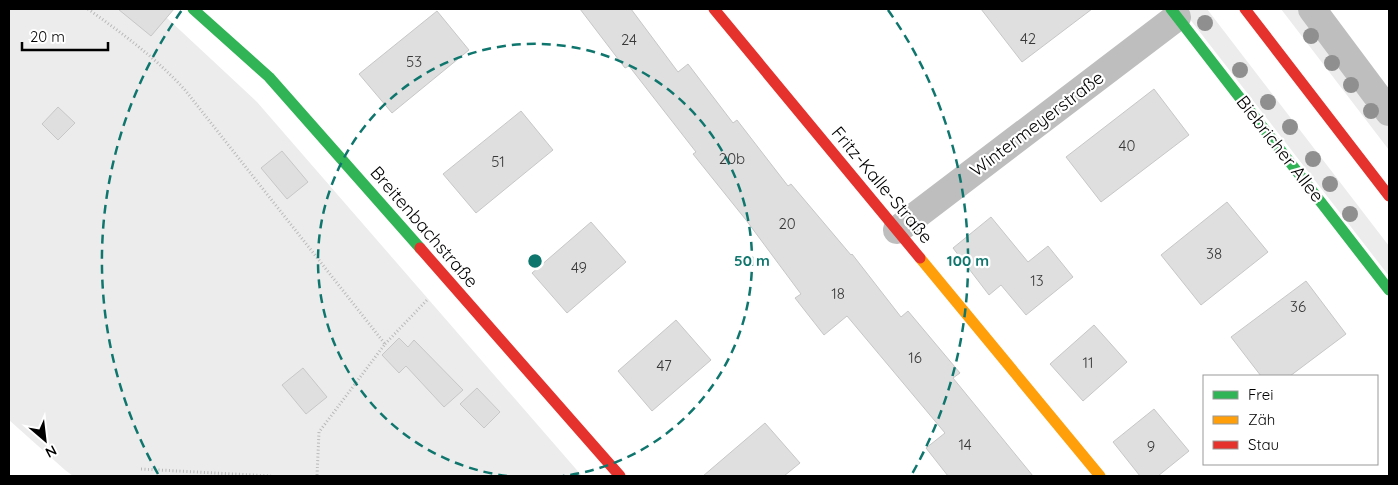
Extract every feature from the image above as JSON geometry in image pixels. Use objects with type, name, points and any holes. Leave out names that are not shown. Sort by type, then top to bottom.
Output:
[{"type":"street","name":"Breitenbachstraße","points":[[193,9],[269,77],[620,476]]},
{"type":"street","name":"Fritz-Kalle-Straße","points":[[714,9],[1100,476]]},
{"type":"street","points":[[1245,9],[1389,196]]},
{"type":"street","points":[[1312,9],[1389,112]]},
{"type":"street","name":"Wintermeyerstraße","points":[[897,230],[1174,13]]},
{"type":"street","name":"Biebricher Allee","points":[[1174,13],[1389,290]]},
{"type":"path","points":[[88,9],[134,42],[166,69],[185,90],[385,344]]},
{"type":"path","points":[[317,476],[319,432],[385,344],[448,279]]},
{"type":"path","points":[[141,469],[271,476]]},
{"type":"shaded area","points":[[9,9],[155,9],[167,18],[257,102],[582,476],[73,476],[65,470],[9,420]]},
{"type":"shaded area","points":[[1182,9],[1207,9],[1389,246],[1389,276]]},
{"type":"shaded area","points":[[1281,9],[1301,9],[1389,123],[1389,150]]},
{"type":"building","points":[[118,9],[174,9],[151,36]]},
{"type":"building","points":[[580,9],[631,9],[678,72],[688,64],[733,123],[737,120],[788,186],[791,184],[852,254],[901,317],[908,311],[960,373],[953,378],[1033,476],[948,476],[926,448],[945,433],[847,316],[824,335],[795,298],[801,294],[746,220],[693,154],[696,152],[629,66],[625,68]]},
{"type":"building","points":[[981,9],[1092,9],[1022,62]]},
{"type":"building","points":[[437,11],[469,50],[392,113],[359,74]]},
{"type":"building","points":[[1154,89],[1189,135],[1101,202],[1066,157]]},
{"type":"building","points":[[58,107],[75,123],[58,140],[42,124]]},
{"type":"building","points":[[521,111],[553,150],[476,213],[443,174]]},
{"type":"building","points":[[282,151],[308,182],[287,199],[261,168]]},
{"type":"building","points":[[1227,202],[1268,252],[1201,305],[1161,255]]},
{"type":"building","points":[[991,217],[1028,262],[1048,246],[1073,277],[1026,315],[1001,285],[989,295],[953,248]]},
{"type":"building","points":[[591,222],[626,262],[567,313],[532,273]]},
{"type":"building","points":[[1306,281],[1346,334],[1291,375],[1260,375],[1231,337]]},
{"type":"building","points":[[676,320],[711,360],[652,411],[618,371]]},
{"type":"building","points":[[1094,325],[1127,362],[1083,401],[1050,364]]},
{"type":"building","points":[[399,338],[408,347],[414,340],[463,390],[444,407],[406,366],[399,373],[382,355]]},
{"type":"building","points":[[303,368],[327,397],[306,414],[282,385]]},
{"type":"building","points":[[477,388],[500,412],[484,428],[460,404]]},
{"type":"building","points":[[1154,409],[1189,451],[1158,476],[1140,476],[1113,442]]},
{"type":"building","points":[[765,423],[800,463],[784,476],[703,476]]},
{"type":"traffic: fast","points":[[193,9],[269,77],[420,248]]},
{"type":"traffic: fast","points":[[1171,9],[1389,290]]},
{"type":"traffic: slow","points":[[920,258],[1100,476]]},
{"type":"traffic: jam","points":[[714,9],[920,258]]},
{"type":"traffic: jam","points":[[1245,9],[1389,196]]},
{"type":"traffic: jam","points":[[420,248],[620,476]]}]
